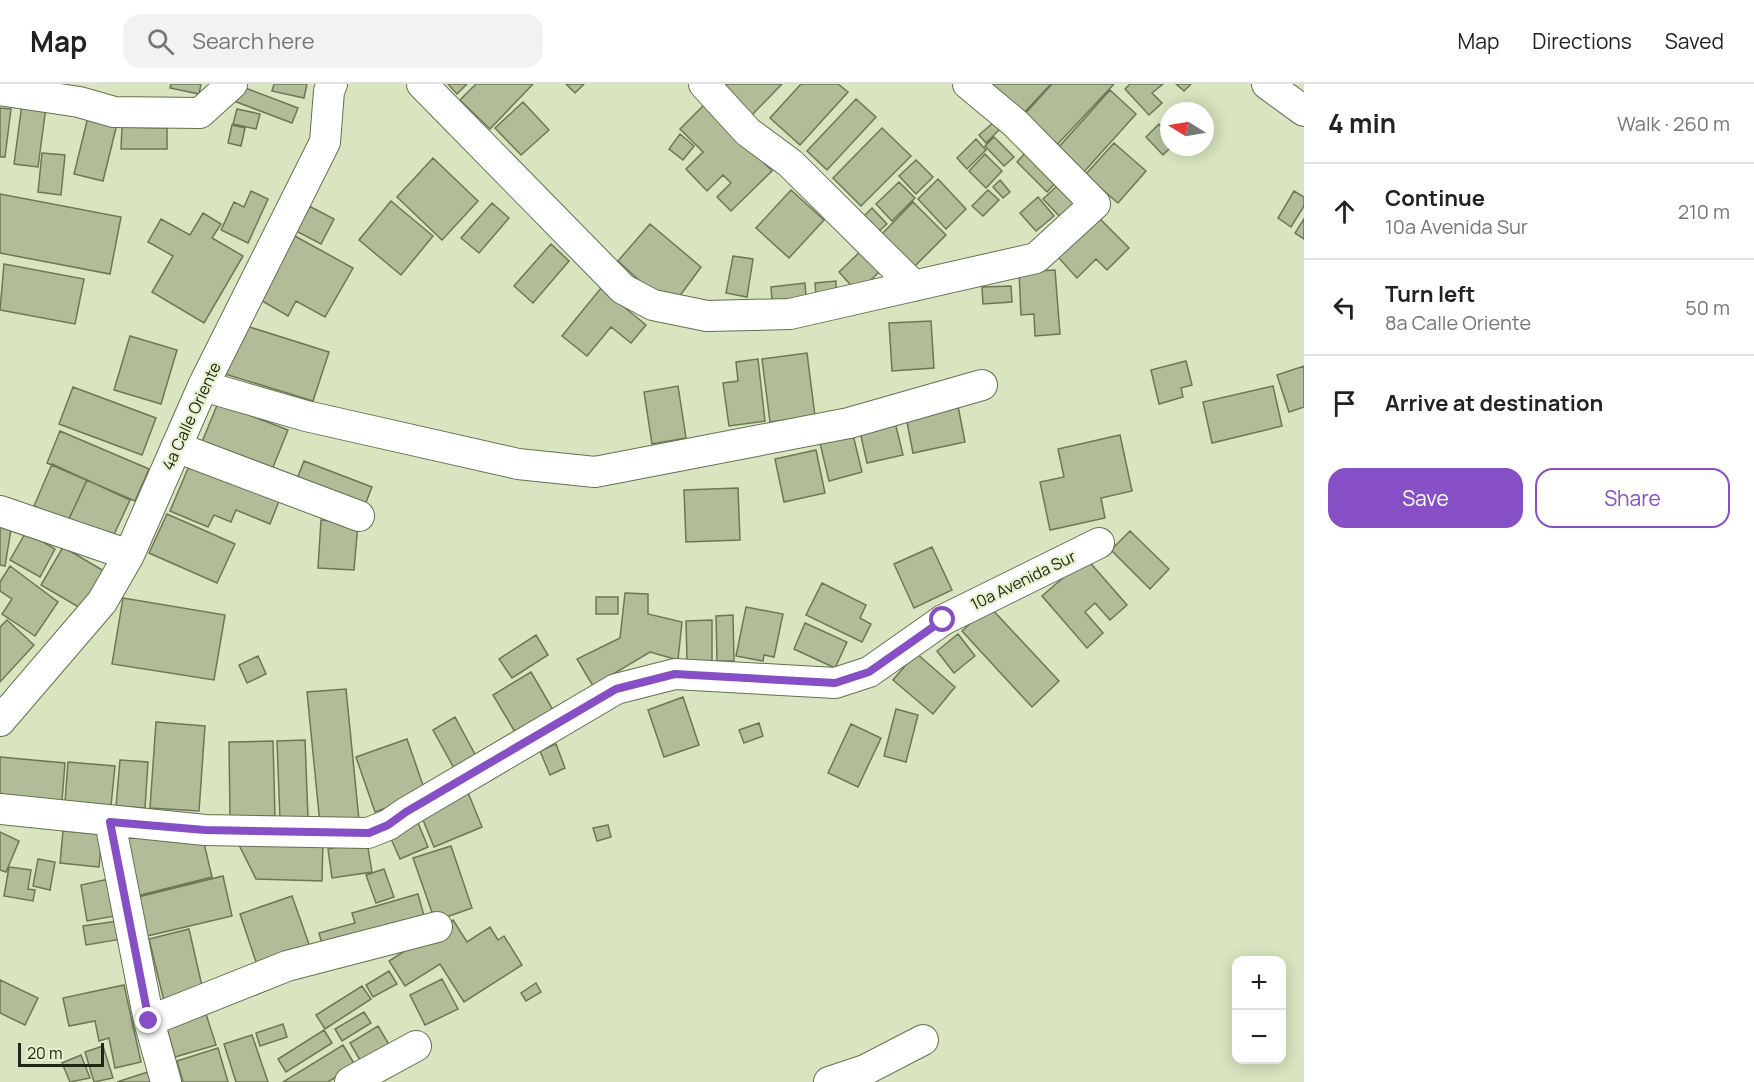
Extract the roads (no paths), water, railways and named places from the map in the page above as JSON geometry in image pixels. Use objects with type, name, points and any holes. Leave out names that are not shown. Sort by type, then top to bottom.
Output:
[{"type":"street","points":[[0,90],[79,102],[114,112],[200,113],[232,84]]},
{"type":"street","name":"4a Calle Oriente","points":[[0,721],[102,602],[129,555],[203,386],[325,142],[328,91],[332,84]]},
{"type":"street","points":[[422,84],[623,289],[653,305],[707,316],[790,315],[1036,258],[1095,204],[1015,123],[968,84]]},
{"type":"street","points":[[704,84],[748,132],[790,163],[914,286]]},
{"type":"street","points":[[1267,84],[1304,111]]},
{"type":"street","points":[[203,386],[306,416],[518,464],[595,472],[849,423],[982,385]]},
{"type":"street","points":[[176,447],[358,516]]},
{"type":"street","points":[[0,511],[129,555]]},
{"type":"street","name":"10a Avenida Sur","points":[[0,809],[205,830],[369,833],[388,825],[406,812],[616,689],[675,674],[835,683],[869,672],[943,620],[1099,543]]},
{"type":"street","points":[[110,822],[149,1021],[166,1082]]},
{"type":"street","points":[[149,1021],[286,966],[437,927]]},
{"type":"street","points":[[829,1082],[865,1070],[923,1040]]},
{"type":"street","points":[[350,1082],[416,1046]]}]
